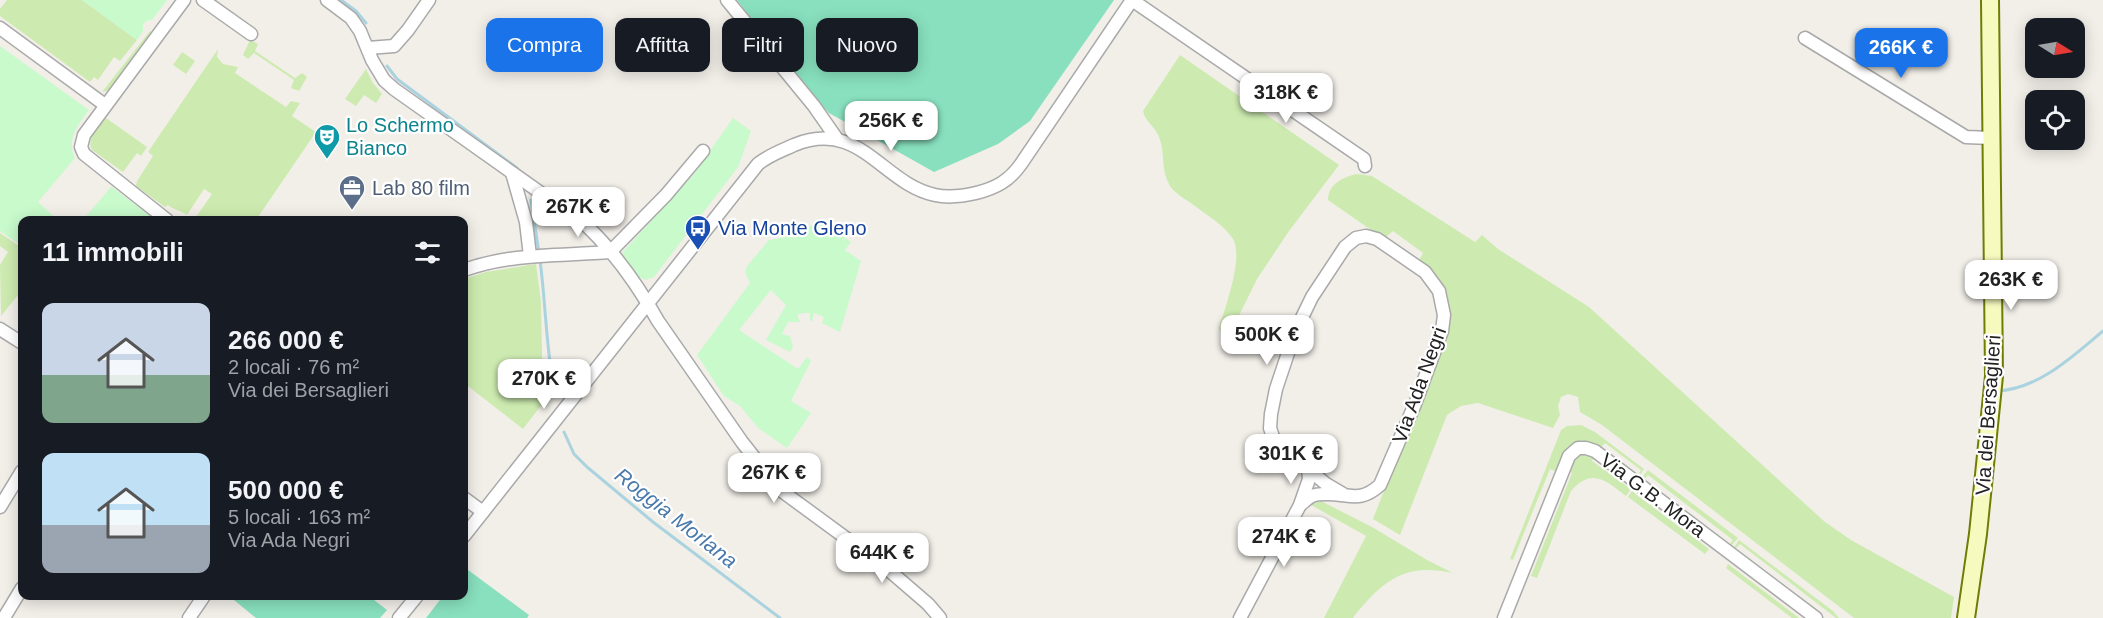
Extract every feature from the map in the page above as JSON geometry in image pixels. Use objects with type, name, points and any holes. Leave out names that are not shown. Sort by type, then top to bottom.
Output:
[{"type":"street","points":[[162,216],[84,154],[81,147],[84,135],[105,105],[184,0]]},
{"type":"street","points":[[203,0],[251,34]]},
{"type":"street","points":[[327,0],[351,18],[384,80],[394,89],[586,225],[610,252],[648,303],[658,321],[729,422],[779,489],[884,566],[928,604],[940,618]]},
{"type":"street","points":[[368,48],[394,45],[408,30],[429,0]]},
{"type":"street","points":[[727,0],[814,105],[837,139]]},
{"type":"street","points":[[468,531],[758,164],[767,156],[801,142],[837,139],[866,152],[909,183],[934,195],[960,196],[998,186],[1016,172],[1132,0],[1364,159],[1365,166]]},
{"type":"street","name":"Via dei Bersaglieri","points":[[1966,618],[1980,522],[1994,376],[1990,0]]},
{"type":"street","points":[[0,28],[105,105]]},
{"type":"street","points":[[1805,38],[1966,137],[1991,138]]},
{"type":"street","points":[[468,269],[493,261],[610,252],[666,195],[703,151]]},
{"type":"street","points":[[512,173],[538,256]]},
{"type":"street","name":"Via Ada Negri","points":[[1300,505],[1312,495],[1342,494],[1362,497],[1380,485],[1415,404],[1443,323],[1443,307],[1435,284],[1425,272],[1377,238],[1366,236],[1356,238],[1345,247],[1312,297],[1276,389],[1271,414],[1270,430],[1279,443],[1301,456],[1308,469],[1342,494]]},
{"type":"street","points":[[0,329],[18,340]]},
{"type":"street","name":"Via G.B. Mora","points":[[1504,618],[1569,456],[1578,448],[1595,451],[1816,618]]},
{"type":"street","points":[[1240,618],[1300,505],[1309,479],[1308,469]]},
{"type":"street","points":[[0,507],[18,478]]},
{"type":"street","points":[[468,501],[483,512]]},
{"type":"street","points":[[5,615],[18,594]]},
{"type":"street","points":[[189,618],[201,600]]},
{"type":"street","points":[[399,618],[414,600]]},
{"type":"green space","points":[[7,0],[82,0],[137,40],[120,61],[114,57],[98,80],[94,77],[90,82],[0,16],[0,9]]},
{"type":"green space","points":[[82,0],[167,0],[152,20],[146,21],[143,25],[143,31],[137,40]]},
{"type":"green space","points":[[737,0],[1114,0],[1030,121],[998,144],[934,172],[829,113],[809,93],[793,72],[804,72],[804,18],[751,18]]},
{"type":"green space","points":[[150,31],[154,33],[110,90],[102,92]]},
{"type":"green space","points":[[250,40],[258,44],[255,51],[295,78],[302,73],[307,77],[299,91],[291,88],[294,80],[254,53],[248,59],[243,55]]},
{"type":"green space","points":[[0,46],[89,110],[74,132],[72,145],[75,158],[38,202],[54,216],[18,216],[18,243],[0,231]]},
{"type":"green space","points":[[218,49],[217,57],[223,64],[238,67],[235,73],[286,107],[291,101],[300,103],[292,116],[316,132],[259,216],[197,216],[212,194],[204,189],[187,215],[168,205],[165,207],[136,186],[153,156],[148,152]]},
{"type":"green space","points":[[182,52],[195,61],[186,74],[173,65]]},
{"type":"green space","points":[[1180,55],[1339,165],[1289,231],[1257,279],[1227,340],[1222,336],[1219,328],[1235,270],[1236,247],[1233,239],[1220,225],[1170,186],[1164,171],[1159,137],[1143,111]]},
{"type":"green space","points":[[366,69],[382,94],[376,103],[364,95],[356,106],[345,99]]},
{"type":"green space","points":[[106,118],[147,147],[141,156],[137,153],[123,172],[92,150],[91,141],[94,133]]},
{"type":"green space","points":[[733,118],[751,131],[738,167],[654,277],[645,280],[636,275],[622,253],[694,174]]},
{"type":"green space","points":[[1357,174],[1372,176],[1475,242],[1482,235],[1498,249],[1589,307],[1825,522],[1851,540],[1954,597],[1951,618],[1854,618],[1602,425],[1580,412],[1578,397],[1568,394],[1561,397],[1558,406],[1560,415],[1553,428],[1478,403],[1461,406],[1447,415],[1400,535],[1373,519],[1446,332],[1448,312],[1418,262],[1423,253],[1393,231],[1384,239],[1328,200],[1337,182]]},
{"type":"green space","points":[[112,187],[150,216],[86,216]]},
{"type":"green space","points":[[820,219],[851,242],[845,250],[861,261],[840,332],[822,323],[824,317],[814,313],[810,321],[810,313],[803,313],[797,315],[800,322],[788,322],[782,334],[790,336],[793,347],[790,352],[766,340],[786,305],[771,290],[739,330],[798,369],[807,357],[811,361],[791,401],[811,413],[787,448],[758,428],[740,406],[724,396],[697,355],[750,283],[745,272],[747,266],[769,240],[796,233]]},
{"type":"green space","points":[[0,233],[18,245],[18,295],[1,316],[0,265],[8,252],[0,246]]},
{"type":"green space","points":[[536,264],[541,302],[543,403],[523,429],[468,386],[468,278],[486,272]]},
{"type":"green space","points":[[1581,425],[1595,432],[1644,469],[1638,478],[1636,477],[1641,470],[1605,443],[1600,449],[1583,441],[1572,444],[1567,449],[1557,472],[1550,469],[1513,560],[1510,559],[1561,430],[1567,426]]},
{"type":"green space","points":[[1584,452],[1594,457],[1592,461],[1628,487],[1630,484],[1633,486],[1626,496],[1605,481],[1592,478],[1571,491],[1537,578],[1531,576],[1572,473],[1568,471],[1574,456]]},
{"type":"green space","points":[[1648,470],[1738,538],[1730,547],[1728,546],[1733,540],[1648,475],[1642,481],[1640,480]]},
{"type":"green space","points":[[1634,488],[1636,489],[1634,493],[1709,549],[1705,554],[1628,497]]},
{"type":"green space","points":[[1321,501],[1453,573],[1428,570],[1406,573],[1378,590],[1353,618],[1324,618],[1366,536],[1311,505]]},
{"type":"green space","points":[[1739,540],[1833,611],[1839,618],[1740,544],[1734,550]]},
{"type":"green space","points":[[1728,564],[1799,618],[1792,618],[1726,568]]},
{"type":"green space","points":[[468,570],[529,615],[527,618],[426,618],[440,600],[468,600]]},
{"type":"green space","points":[[234,600],[374,600],[387,610],[380,618],[256,618]]},
{"type":"waterway","name":"Roggia Morlana","points":[[341,0],[356,11],[366,23]]},
{"type":"waterway","name":"Roggia Morlana","points":[[387,66],[397,79],[517,168]]},
{"type":"waterway","name":"Roggia Morlana","points":[[531,200],[539,253]]},
{"type":"waterway","name":"Roggia Morlana","points":[[540,260],[555,395]]},
{"type":"waterway","points":[[1997,391],[2012,389],[2041,378],[2103,331]]},
{"type":"waterway","name":"Roggia Morlana","points":[[564,432],[574,454],[587,467],[653,522],[780,618]]},
{"type":"place","name":"Lo Schermo Bianco","points":[[327,160]]},
{"type":"place","name":"Lab 80 film","points":[[352,211]]},
{"type":"place","name":"Via Monte Gleno","points":[[698,251]]}]
